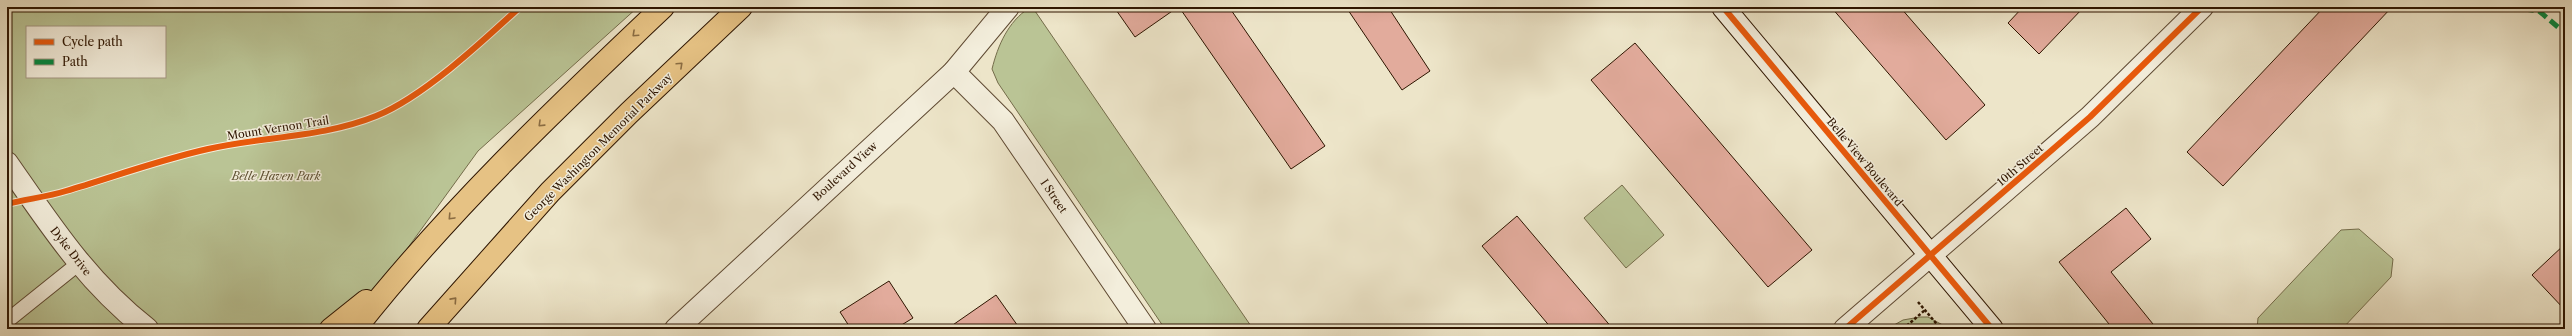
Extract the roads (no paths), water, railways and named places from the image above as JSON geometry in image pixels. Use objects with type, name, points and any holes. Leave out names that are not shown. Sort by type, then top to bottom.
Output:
[{"type":"main road","points":[[355,329],[409,266],[507,157],[663,7]]},
{"type":"main road","name":"George Washington Memorial Parkway","points":[[428,329],[550,192],[629,113],[741,7]]},
{"type":"main road","points":[[331,329],[409,266]]},
{"type":"street","name":"Boulevard View","points":[[676,329],[954,72],[1008,7]]},
{"type":"street","name":"Belle View Boulevard","points":[[1723,7],[1992,329]]},
{"type":"street","name":"10th Street","points":[[1844,329],[1931,256],[2090,117],[2202,7]]},
{"type":"street","name":"I Street","points":[[954,72],[1003,121],[1145,329]]},
{"type":"street","name":"Dyke Drive","points":[[7,163],[78,264],[120,308],[147,329]]},
{"type":"lane","points":[[7,321],[78,264]]},
{"type":"park label","name":"Belle Haven Park","points":[[276,176]]}]
